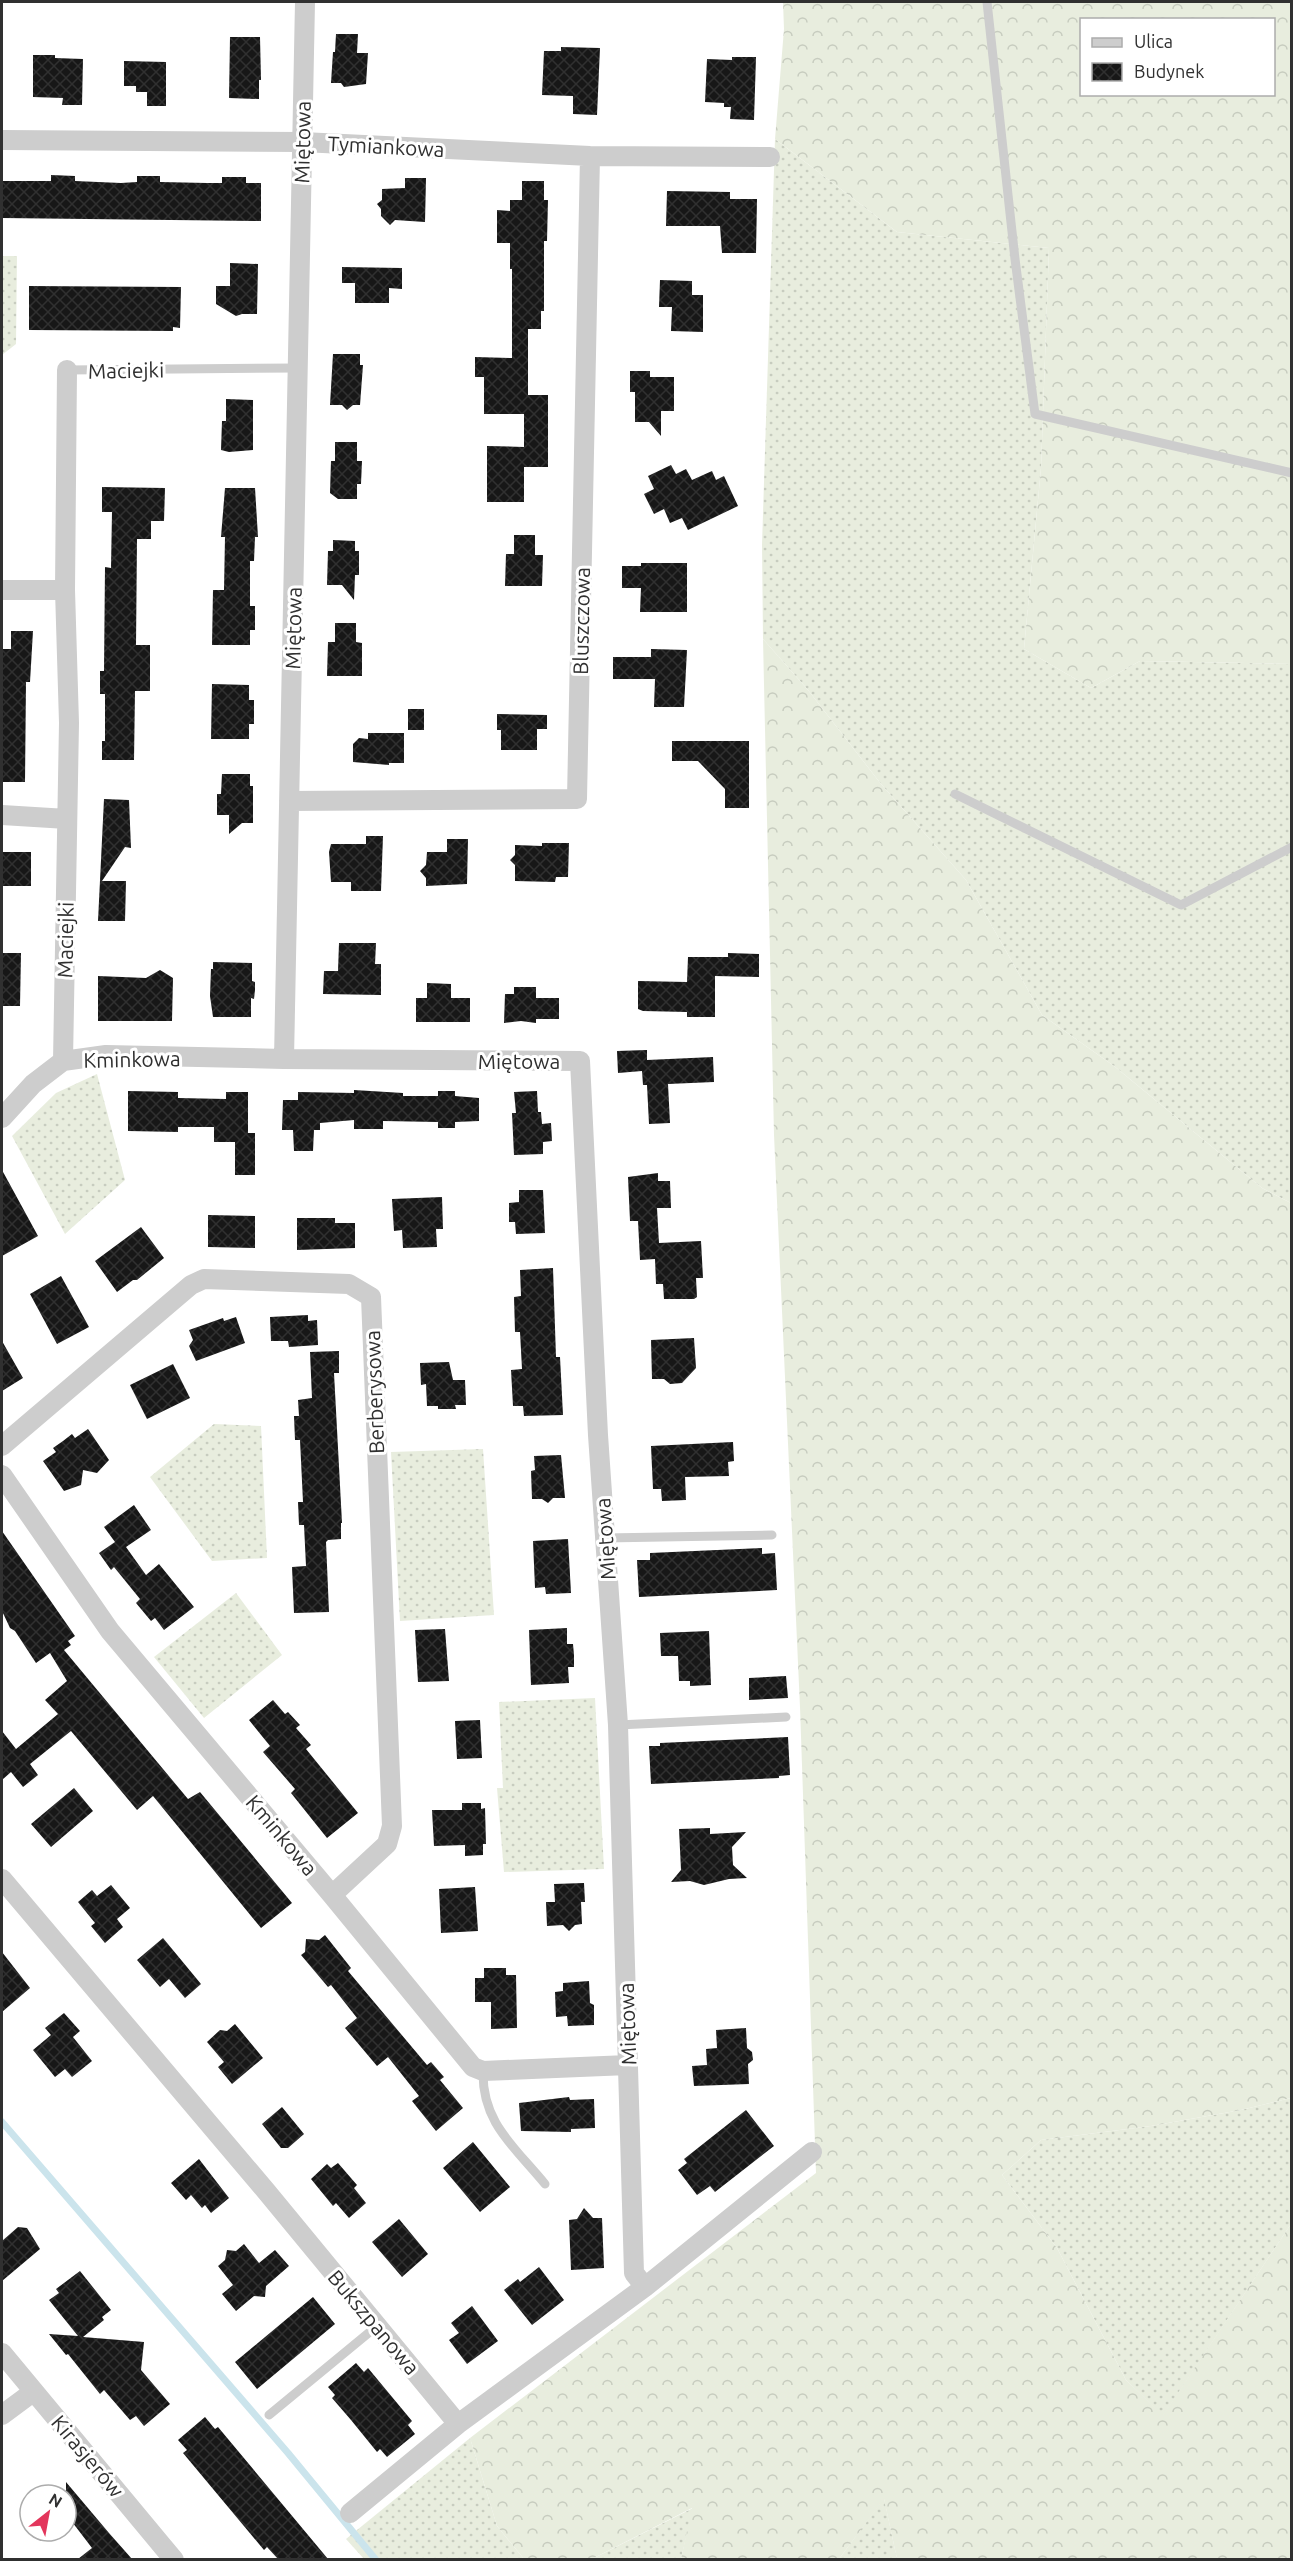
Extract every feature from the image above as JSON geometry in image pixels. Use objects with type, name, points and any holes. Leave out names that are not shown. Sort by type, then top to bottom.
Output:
[{"type":"street","name":"Miętowa","points":[[305,2],[284,1059],[580,1061],[605,1538],[618,1725],[634,2272],[645,2287]]},
{"type":"street","name":"Tymiankowa","points":[[2,140],[302,142],[590,156],[770,157]]},
{"type":"street","name":"Bluszczowa","points":[[290,801],[577,799],[590,156]]},
{"type":"street","name":"Maciejki","points":[[63,1061],[69,723],[65,590],[67,370]]},
{"type":"street","points":[[2,590],[65,590]]},
{"type":"street","points":[[2,815],[67,819]]},
{"type":"street","name":"Kminkowa","points":[[2,1118],[33,1084],[63,1061],[106,1055],[284,1059]]},
{"type":"street","name":"Berberysowa","points":[[2,1446],[191,1285],[204,1279],[349,1284],[370,1297],[392,1826],[387,1844],[332,1894]]},
{"type":"street","name":"Kminkowa","points":[[2,1475],[110,1630],[332,1894],[473,2067],[483,2071]]},
{"type":"street","name":"Bukszpanowa","points":[[2,1879],[458,2424]]},
{"type":"street","points":[[483,2071],[628,2065]]},
{"type":"street","points":[[350,2513],[458,2424],[645,2287],[812,2152]]},
{"type":"street","name":"Kirasjerów","points":[[2,2354],[174,2559]]},
{"type":"street","points":[[2,2415],[33,2392]]},
{"type":"lane","points":[[987,2],[1015,259],[1035,414],[1292,473]]},
{"type":"lane","name":"Maciejki","points":[[67,370],[297,368]]},
{"type":"lane","points":[[955,794],[1181,905],[1292,847]]},
{"type":"lane","points":[[605,1538],[772,1535]]},
{"type":"lane","points":[[618,1725],[786,1717]]},
{"type":"lane","points":[[483,2071],[483,2093],[494,2122],[546,2184]]},
{"type":"lane","points":[[268,2415],[377,2326]]},
{"type":"green space","points":[[783,2],[1291,2],[1291,664],[1140,661],[1091,688],[1024,649],[1041,468],[1049,248],[897,232],[775,139],[784,29]]},
{"type":"green space","points":[[775,139],[897,232],[1049,248],[1041,468],[1024,649],[1091,688],[1140,661],[1291,664],[1291,1203],[1262,1188],[1114,1066],[1042,1015],[966,880],[881,784],[808,690],[763,639],[762,545]]},
{"type":"green space","points":[[2,256],[17,256],[16,344],[2,355]]},
{"type":"green space","points":[[763,639],[808,690],[881,784],[966,880],[1042,1015],[1114,1066],[1262,1188],[1291,1203],[1291,2098],[1241,2110],[1151,2126],[1041,2140],[1002,2175],[1057,2248],[1126,2380],[1163,2415],[1291,2224],[1291,2559],[897,2559],[884,2499],[839,2559],[681,2559],[692,2508],[592,2559],[524,2559],[497,2526],[470,2438],[816,2173],[800,1707],[774,1135]]},
{"type":"green space","points":[[97,1074],[125,1180],[65,1234],[12,1136],[56,1093]]},
{"type":"green space","points":[[214,1424],[261,1426],[267,1558],[212,1561],[150,1477]]},
{"type":"green space","points":[[483,1449],[494,1615],[400,1621],[391,1452]]},
{"type":"green space","points":[[236,1593],[282,1655],[204,1718],[154,1657]]},
{"type":"green space","points":[[595,1698],[604,1869],[504,1872],[497,1788],[503,1788],[499,1702]]},
{"type":"green space","points":[[1291,2098],[1291,2224],[1163,2416],[1126,2380],[1057,2248],[1002,2175],[1041,2140],[1151,2126],[1241,2110]]},
{"type":"green space","points":[[470,2438],[497,2526],[524,2559],[364,2559],[346,2539]]},
{"type":"green space","points":[[884,2498],[897,2559],[839,2559]]},
{"type":"green space","points":[[693,2508],[681,2559],[592,2559]]},
{"type":"building","points":[[336,34],[358,34],[357,53],[368,53],[366,84],[344,87],[341,83],[331,83]]},
{"type":"building","points":[[230,37],[260,37],[259,99],[229,98]]},
{"type":"building","points":[[561,47],[600,48],[597,115],[573,114],[573,96],[542,95],[544,51],[561,51]]},
{"type":"building","points":[[33,55],[83,59],[82,105],[62,105],[63,98],[33,97]]},
{"type":"building","points":[[732,57],[756,57],[754,120],[730,119],[731,107],[724,107],[724,103],[705,102],[707,59],[732,60]]},
{"type":"building","points":[[124,61],[166,62],[166,106],[147,106],[147,92],[136,92],[136,86],[124,86]]},
{"type":"building","points":[[51,175],[75,176],[75,181],[121,183],[137,182],[137,176],[160,176],[160,182],[207,183],[222,183],[222,177],[246,177],[246,183],[261,183],[261,221],[2,218],[2,181],[51,181]]},
{"type":"building","points":[[405,178],[426,178],[425,222],[395,220],[390,225],[381,216],[381,209],[377,204],[382,200],[382,189],[405,188]]},
{"type":"building","points":[[522,181],[544,181],[544,200],[548,200],[547,241],[544,241],[544,311],[541,311],[541,329],[528,329],[528,395],[548,395],[548,467],[524,467],[524,502],[487,502],[487,446],[524,447],[524,414],[484,414],[484,377],[475,377],[475,357],[512,358],[510,243],[497,243],[497,210],[510,211],[510,200],[522,200]]},
{"type":"building","points":[[667,191],[730,192],[730,199],[757,199],[756,253],[722,253],[720,226],[666,226]]},
{"type":"building","points":[[230,263],[258,264],[257,314],[236,316],[216,304],[216,286],[230,286]]},
{"type":"building","points":[[342,267],[402,268],[402,289],[389,288],[389,303],[355,303],[355,283],[342,283]]},
{"type":"building","points":[[660,280],[692,281],[692,295],[703,295],[703,332],[671,331],[672,307],[659,307]]},
{"type":"building","points":[[29,286],[181,287],[180,328],[173,327],[173,331],[29,330]]},
{"type":"building","points":[[333,354],[360,354],[360,365],[363,365],[360,405],[353,405],[347,410],[342,405],[330,405]]},
{"type":"building","points":[[630,371],[650,371],[650,377],[674,377],[674,411],[661,411],[661,436],[649,422],[635,422],[635,392],[630,392]]},
{"type":"building","points":[[226,399],[253,400],[253,450],[229,452],[221,450],[222,421],[226,421]]},
{"type":"building","points":[[335,442],[357,442],[357,461],[362,461],[361,484],[357,484],[357,499],[338,499],[330,493],[331,461],[335,461]]},
{"type":"building","points":[[671,465],[676,474],[686,469],[692,480],[712,471],[716,480],[724,476],[738,506],[688,530],[682,518],[670,523],[664,509],[654,514],[644,494],[654,489],[648,476]]},
{"type":"building","points":[[102,487],[165,488],[164,521],[151,521],[151,539],[137,539],[136,645],[150,645],[150,691],[135,691],[134,760],[102,760],[102,741],[105,741],[105,694],[100,694],[100,671],[104,671],[105,567],[111,568],[112,512],[102,512]]},
{"type":"building","points":[[225,488],[255,488],[258,537],[255,537],[254,561],[250,561],[250,606],[255,606],[255,630],[250,630],[250,645],[212,645],[213,590],[224,590],[225,537],[221,537]]},
{"type":"building","points":[[514,535],[535,535],[535,555],[543,555],[542,586],[505,586],[506,554],[514,554]]},
{"type":"building","points":[[333,540],[355,541],[355,551],[359,551],[359,575],[355,575],[354,600],[342,585],[327,585],[328,551],[333,551]]},
{"type":"building","points":[[641,563],[687,563],[687,612],[640,612],[641,588],[622,588],[622,566],[641,566]]},
{"type":"building","points":[[335,623],[356,623],[356,642],[362,643],[362,676],[327,676],[328,642],[335,642]]},
{"type":"building","points":[[11,631],[33,631],[30,682],[26,682],[25,782],[2,782],[2,649],[11,649]]},
{"type":"building","points":[[651,649],[687,650],[684,707],[654,707],[655,679],[613,679],[613,657],[651,657]]},
{"type":"building","points":[[212,684],[249,685],[249,700],[254,700],[254,724],[249,724],[249,739],[211,739]]},
{"type":"building","points":[[408,709],[424,709],[424,730],[408,730]]},
{"type":"building","points":[[497,714],[547,715],[547,729],[537,729],[537,750],[501,750],[501,730],[497,730]]},
{"type":"building","points":[[368,733],[404,733],[404,763],[389,763],[389,765],[353,762],[353,744],[359,738],[368,739]]},
{"type":"building","points":[[672,741],[749,741],[749,808],[725,808],[725,789],[698,761],[672,761]]},
{"type":"building","points":[[222,774],[250,774],[250,786],[253,786],[253,823],[242,823],[229,834],[229,815],[217,815],[217,794],[221,794]]},
{"type":"building","points":[[104,799],[129,800],[131,848],[125,847],[102,881],[126,881],[125,921],[98,921]]},
{"type":"building","points":[[366,836],[383,836],[381,891],[351,891],[351,882],[331,882],[329,852],[331,844],[366,844]]},
{"type":"building","points":[[447,839],[468,839],[467,884],[426,886],[426,878],[420,871],[426,865],[427,852],[447,852]]},
{"type":"building","points":[[542,843],[569,843],[568,877],[556,877],[555,882],[515,881],[515,865],[510,860],[515,855],[515,845],[542,846]]},
{"type":"building","points":[[2,852],[31,852],[31,886],[2,886]]},
{"type":"building","points":[[339,943],[376,943],[375,964],[381,964],[381,995],[323,994],[324,971],[338,971]]},
{"type":"building","points":[[2,953],[21,953],[20,1006],[2,1006]]},
{"type":"building","points":[[728,953],[759,954],[759,977],[715,976],[715,1017],[687,1017],[687,1012],[638,1009],[638,981],[687,982],[688,957],[728,957]]},
{"type":"building","points":[[213,962],[252,963],[252,981],[255,982],[255,990],[254,999],[251,998],[251,1017],[213,1017],[210,996]]},
{"type":"building","points":[[160,970],[173,978],[172,1021],[98,1021],[98,976],[146,978]]},
{"type":"building","points":[[427,983],[451,984],[451,998],[470,998],[470,1022],[416,1022],[416,998],[427,998]]},
{"type":"building","points":[[514,987],[536,987],[536,998],[559,998],[559,1019],[536,1019],[536,1023],[521,1021],[504,1023],[505,994],[514,994]]},
{"type":"building","points":[[647,1050],[647,1060],[713,1057],[714,1082],[668,1084],[670,1123],[649,1124],[647,1085],[643,1085],[642,1071],[618,1073],[617,1051]]},
{"type":"building","points":[[354,1090],[403,1093],[403,1096],[438,1096],[438,1091],[455,1091],[455,1096],[479,1098],[479,1121],[455,1122],[455,1128],[438,1128],[438,1122],[383,1121],[383,1129],[354,1129],[354,1120],[320,1123],[320,1130],[314,1130],[313,1151],[294,1151],[293,1130],[282,1130],[283,1100],[298,1100],[298,1092],[354,1093]]},
{"type":"building","points":[[128,1091],[178,1092],[178,1098],[226,1099],[226,1092],[248,1092],[248,1133],[255,1133],[255,1175],[235,1175],[235,1142],[214,1142],[214,1127],[178,1127],[178,1132],[128,1131]]},
{"type":"building","points":[[537,1091],[538,1112],[541,1112],[542,1124],[551,1123],[552,1141],[543,1142],[543,1154],[514,1155],[512,1113],[516,1113],[514,1092]]},
{"type":"building","points":[[2,1170],[38,1236],[2,1256]]},
{"type":"building","points":[[658,1173],[658,1181],[670,1181],[671,1208],[657,1208],[659,1243],[701,1241],[703,1278],[696,1278],[697,1297],[694,1299],[664,1299],[663,1284],[656,1284],[655,1259],[640,1260],[638,1221],[630,1221],[628,1177]]},
{"type":"building","points":[[519,1190],[543,1190],[545,1233],[516,1234],[515,1222],[509,1222],[509,1203],[519,1202]]},
{"type":"building","points":[[442,1197],[443,1229],[436,1229],[437,1247],[403,1248],[402,1230],[394,1231],[392,1199]]},
{"type":"building","points":[[208,1215],[255,1216],[255,1248],[208,1247]]},
{"type":"building","points":[[297,1218],[335,1218],[335,1223],[355,1223],[355,1248],[297,1250]]},
{"type":"building","points":[[141,1227],[164,1258],[137,1280],[133,1280],[117,1292],[95,1261]]},
{"type":"building","points":[[553,1268],[556,1357],[560,1357],[563,1415],[524,1416],[523,1406],[513,1406],[511,1370],[522,1369],[520,1332],[515,1332],[514,1297],[521,1296],[520,1270]]},
{"type":"building","points":[[61,1276],[89,1327],[57,1344],[30,1294]]},
{"type":"building","points":[[308,1315],[308,1321],[317,1320],[318,1345],[289,1347],[288,1341],[271,1341],[270,1317]]},
{"type":"building","points":[[236,1317],[245,1343],[196,1361],[189,1346],[193,1340],[189,1330],[223,1318],[224,1321]]},
{"type":"building","points":[[694,1338],[696,1368],[682,1383],[670,1384],[664,1379],[652,1379],[651,1340]]},
{"type":"building","points":[[2,1341],[23,1378],[2,1391]]},
{"type":"building","points":[[339,1351],[339,1373],[334,1373],[342,1523],[341,1539],[326,1542],[329,1612],[294,1613],[292,1567],[306,1566],[304,1525],[299,1525],[298,1502],[303,1502],[300,1440],[295,1440],[294,1416],[299,1416],[298,1400],[312,1398],[310,1352]]},
{"type":"building","points":[[449,1362],[453,1380],[465,1380],[466,1405],[455,1405],[456,1409],[438,1409],[438,1406],[427,1406],[426,1384],[421,1385],[420,1363]]},
{"type":"building","points":[[173,1364],[190,1398],[147,1419],[130,1385]]},
{"type":"building","points":[[88,1429],[109,1460],[97,1473],[83,1470],[81,1485],[64,1491],[43,1461],[56,1452],[53,1448],[72,1434],[75,1438]]},
{"type":"building","points":[[733,1442],[734,1461],[728,1462],[729,1476],[685,1477],[686,1500],[662,1501],[661,1489],[653,1489],[651,1446]]},
{"type":"building","points":[[561,1455],[565,1498],[553,1498],[548,1503],[542,1499],[532,1499],[531,1471],[535,1470],[534,1456]]},
{"type":"building","points":[[134,1505],[151,1530],[126,1547],[146,1575],[159,1564],[194,1607],[164,1630],[155,1618],[151,1621],[136,1603],[140,1599],[114,1567],[111,1570],[99,1553],[115,1542],[104,1527]]},
{"type":"building","points":[[2,1531],[75,1636],[68,1641],[71,1645],[64,1650],[188,1799],[200,1792],[292,1903],[261,1928],[153,1796],[137,1810],[71,1731],[30,1764],[38,1775],[23,1787],[11,1772],[2,1780],[2,1731],[16,1749],[58,1714],[45,1700],[67,1681],[50,1653],[36,1663],[15,1631],[10,1628],[2,1611]]},
{"type":"building","points":[[568,1539],[571,1593],[546,1594],[545,1587],[535,1588],[533,1541]]},
{"type":"building","points":[[762,1548],[762,1554],[775,1553],[777,1590],[639,1597],[637,1560],[650,1560],[650,1553]]},
{"type":"building","points":[[567,1628],[567,1644],[573,1644],[574,1655],[574,1667],[568,1667],[569,1683],[531,1685],[529,1630]]},
{"type":"building","points":[[445,1629],[449,1681],[418,1682],[415,1630]]},
{"type":"building","points":[[709,1631],[711,1685],[690,1686],[690,1681],[679,1681],[678,1656],[661,1656],[660,1633]]},
{"type":"building","points":[[786,1676],[788,1698],[749,1700],[749,1678]]},
{"type":"building","points":[[273,1700],[285,1714],[288,1712],[300,1725],[296,1728],[311,1745],[306,1749],[358,1813],[327,1838],[291,1793],[295,1789],[263,1752],[270,1746],[249,1720]]},
{"type":"building","points":[[480,1720],[482,1758],[457,1759],[455,1721]]},
{"type":"building","points":[[788,1737],[790,1775],[779,1776],[779,1778],[651,1784],[649,1746],[660,1746],[660,1743]]},
{"type":"building","points":[[74,1788],[93,1811],[51,1847],[31,1824]]},
{"type":"building","points":[[462,1803],[481,1803],[481,1809],[485,1808],[486,1844],[483,1844],[483,1855],[465,1856],[465,1845],[434,1846],[432,1810],[462,1810]]},
{"type":"building","points":[[710,1828],[710,1834],[746,1832],[732,1847],[733,1865],[747,1878],[729,1879],[704,1885],[690,1881],[671,1882],[681,1870],[679,1829]]},
{"type":"building","points":[[584,1883],[585,1902],[581,1902],[582,1924],[575,1925],[569,1931],[563,1925],[547,1926],[546,1902],[555,1902],[554,1884]]},
{"type":"building","points":[[111,1885],[130,1908],[117,1919],[123,1927],[105,1943],[91,1926],[95,1923],[78,1902],[92,1890],[97,1896]]},
{"type":"building","points":[[475,1887],[478,1931],[441,1933],[439,1889]]},
{"type":"building","points":[[325,1935],[351,1968],[348,1971],[427,2065],[431,2062],[444,2077],[440,2080],[463,2108],[436,2131],[412,2101],[419,2096],[388,2057],[377,2066],[345,2028],[357,2018],[331,1985],[328,1987],[301,1955],[305,1952],[306,1939],[319,1940]]},
{"type":"building","points":[[163,1938],[201,1984],[185,1998],[169,1979],[160,1987],[137,1960]]},
{"type":"building","points":[[2,1952],[30,1988],[2,2012]]},
{"type":"building","points":[[484,1968],[506,1968],[506,1975],[516,1975],[517,2028],[491,2029],[491,2002],[475,2002],[475,1978],[484,1978]]},
{"type":"building","points":[[589,1981],[590,2003],[594,2005],[594,2025],[568,2026],[567,2016],[556,2017],[555,1992],[563,1991],[563,1983]]},
{"type":"building","points":[[64,2013],[80,2031],[73,2037],[92,2061],[72,2077],[65,2069],[55,2077],[33,2050],[51,2035],[45,2028]]},
{"type":"building","points":[[235,2024],[263,2058],[232,2084],[218,2067],[224,2062],[207,2042],[220,2030],[227,2031]]},
{"type":"building","points":[[746,2028],[747,2048],[752,2052],[753,2060],[748,2064],[749,2084],[694,2086],[692,2066],[707,2065],[706,2049],[717,2048],[716,2030]]},
{"type":"building","points":[[569,2097],[570,2100],[594,2099],[595,2128],[571,2129],[571,2132],[521,2131],[519,2103]]},
{"type":"building","points":[[282,2107],[304,2134],[288,2148],[281,2148],[262,2124]]},
{"type":"building","points":[[746,2110],[774,2146],[715,2192],[710,2186],[697,2195],[678,2170],[687,2163],[684,2159]]},
{"type":"building","points":[[473,2142],[510,2187],[480,2212],[443,2168]]},
{"type":"building","points":[[199,2159],[229,2198],[211,2213],[205,2205],[202,2208],[191,2195],[186,2200],[171,2183]]},
{"type":"building","points":[[338,2163],[357,2185],[354,2188],[366,2203],[349,2218],[336,2203],[333,2206],[311,2179],[327,2164],[331,2168]]},
{"type":"building","points":[[584,2208],[593,2218],[602,2218],[604,2268],[571,2270],[569,2220],[577,2219]]},
{"type":"building","points":[[399,2219],[428,2254],[402,2277],[372,2242]]},
{"type":"building","points":[[18,2227],[27,2228],[40,2249],[2,2281],[2,2241]]},
{"type":"building","points":[[244,2244],[259,2263],[275,2250],[289,2266],[266,2286],[265,2297],[254,2296],[236,2311],[222,2294],[233,2285],[218,2266],[225,2260],[227,2250],[236,2251]]},
{"type":"building","points":[[539,2267],[564,2300],[532,2325],[504,2290],[518,2279],[520,2282]]},
{"type":"building","points":[[80,2271],[111,2310],[102,2317],[104,2320],[83,2337],[144,2342],[141,2370],[170,2404],[144,2426],[136,2416],[130,2420],[104,2390],[100,2394],[49,2334],[78,2336],[49,2300],[59,2293],[56,2289]]},
{"type":"building","points":[[313,2297],[335,2324],[257,2389],[235,2362]]},
{"type":"building","points":[[472,2306],[498,2341],[467,2364],[449,2340],[459,2333],[451,2323]]},
{"type":"building","points":[[356,2363],[364,2372],[368,2368],[412,2421],[408,2425],[415,2434],[387,2457],[380,2449],[377,2452],[332,2398],[335,2395],[328,2387]]},
{"type":"building","points":[[205,2417],[215,2429],[218,2427],[328,2559],[278,2559],[267,2547],[264,2550],[183,2453],[187,2450],[178,2440]]},
{"type":"building","points":[[78,2496],[132,2559],[78,2559],[92,2548],[78,2530]]},
{"type":"waterway","points":[[2,2122],[288,2453],[376,2560]]}]
